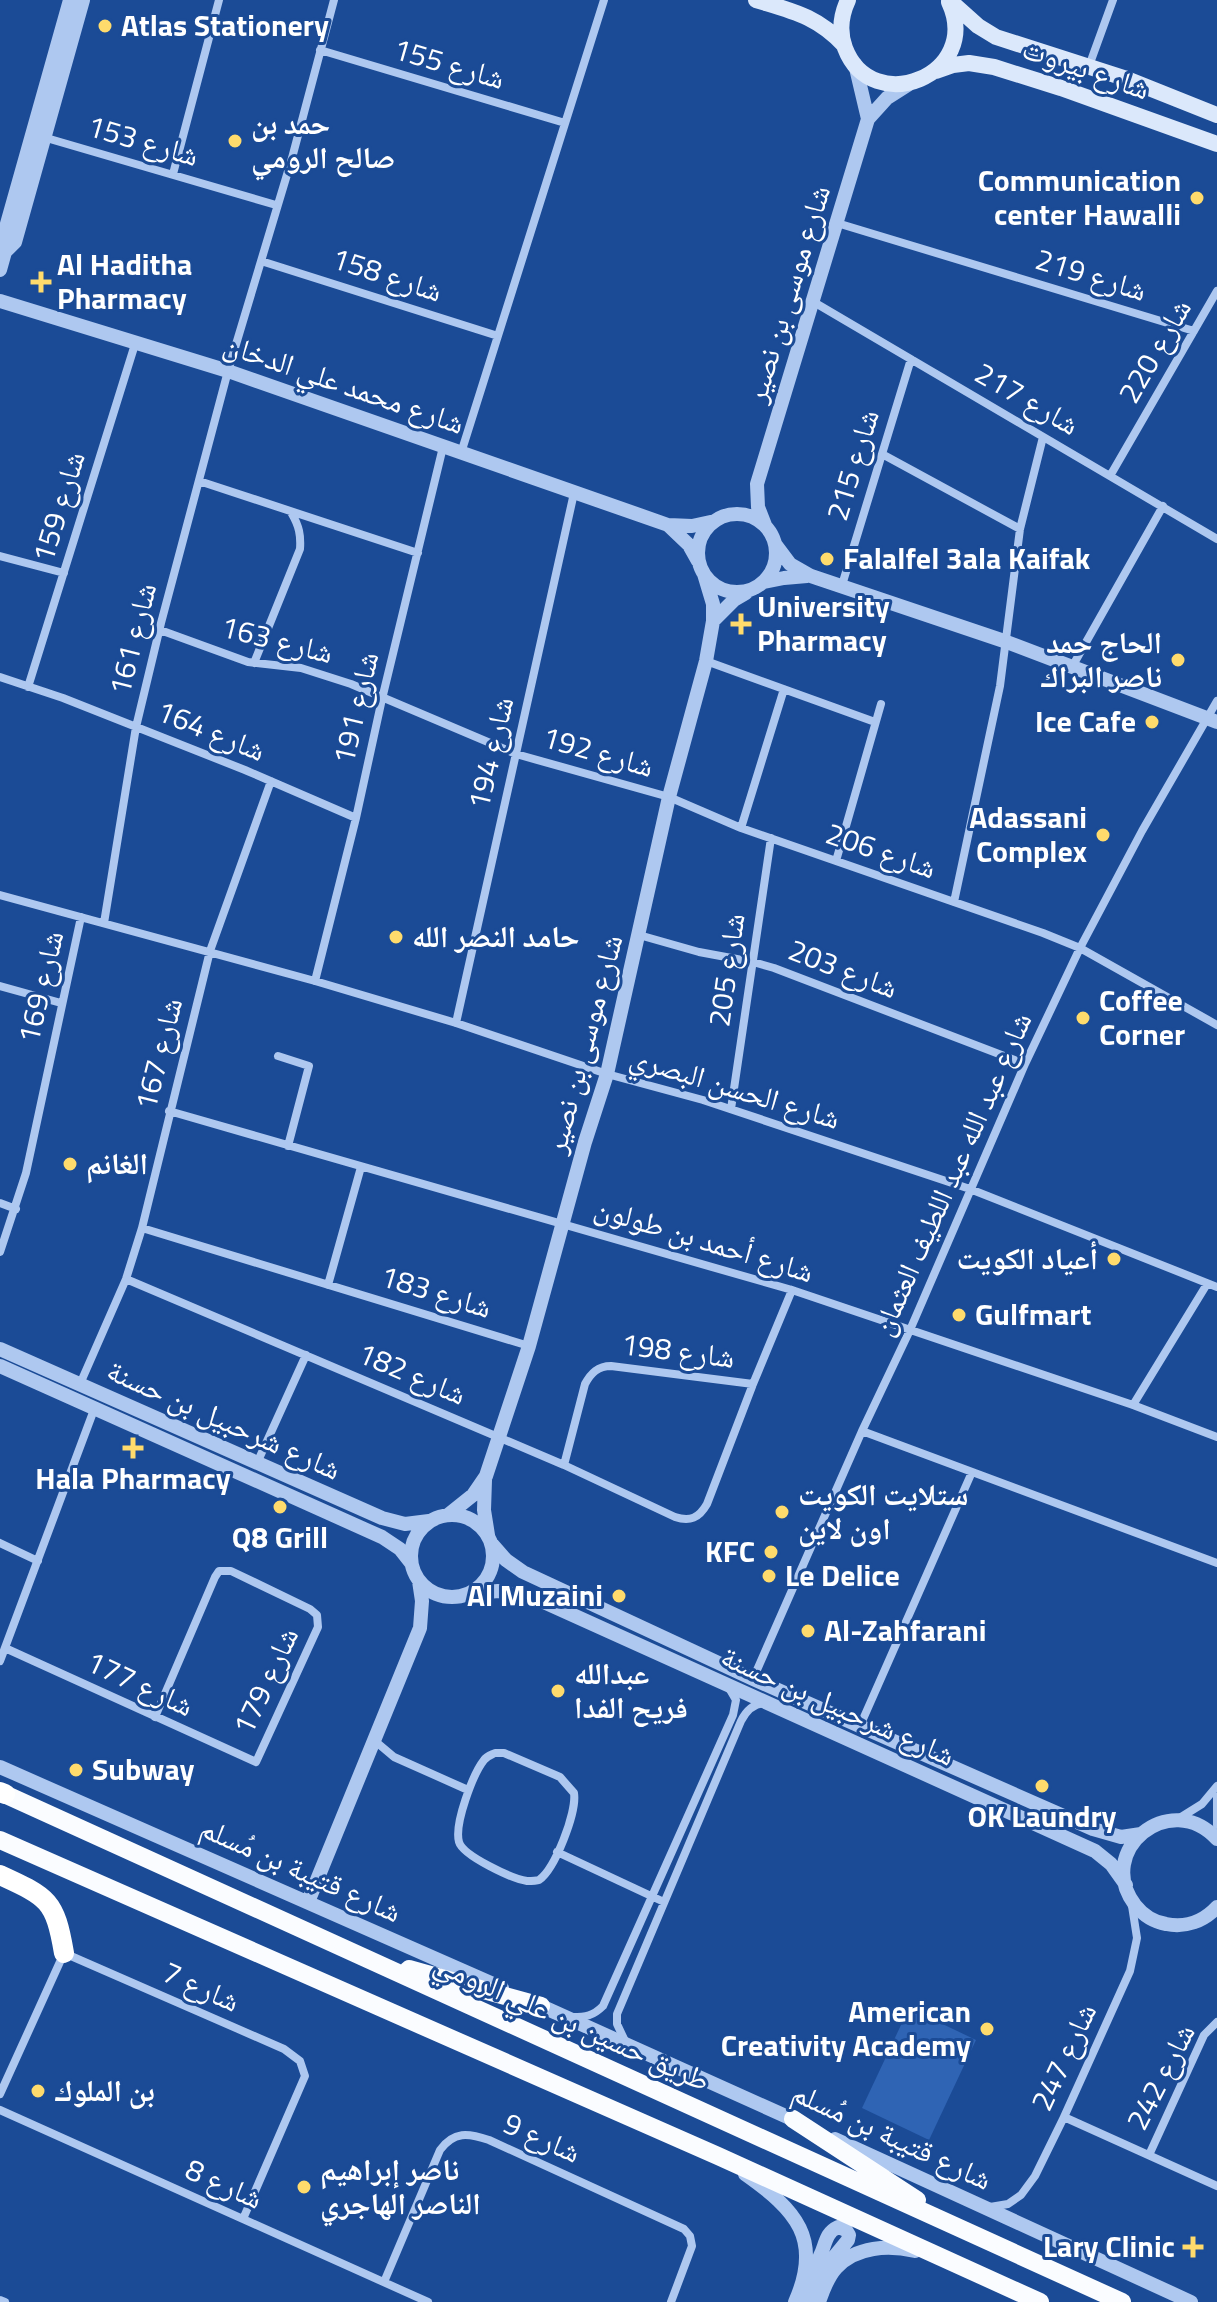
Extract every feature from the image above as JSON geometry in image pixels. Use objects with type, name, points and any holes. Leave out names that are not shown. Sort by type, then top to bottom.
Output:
[{"type":"highway","name":"طريق حسين بن علي الرومي","points":[[2,1793],[1122,2302]]},
{"type":"highway","points":[[0,1840],[718,2156],[1040,2302]]},
{"type":"highway","points":[[0,1875],[32,1890],[55,1911],[64,1953]]},
{"type":"highway","points":[[356,1954],[541,2006]]},
{"type":"highway","points":[[793,2119],[966,2233]]},
{"type":"main road","points":[[756,0],[807,16],[827,28],[844,45],[855,64],[880,81],[910,83]]},
{"type":"main road","points":[[844,45],[841,25],[848,0]]},
{"type":"main road","points":[[936,71],[949,53],[955,31],[955,20],[948,0]]},
{"type":"main road","name":"شارع بيروت","points":[[948,0],[996,37],[1135,82],[1217,115]]},
{"type":"main road","name":"شارع بيروت","points":[[910,83],[953,65],[969,63],[994,67],[1217,144]]},
{"type":"main road","points":[[1125,111],[1137,106],[1141,100],[1140,87],[1135,82]]},
{"type":"main road","points":[[1169,126],[1161,119],[1160,109],[1165,100],[1174,96]]},
{"type":"street","points":[[0,270],[3,238],[70,0]]},
{"type":"street","points":[[2,251],[15,242],[83,0]]},
{"type":"street","points":[[173,174],[219,0]]},
{"type":"street","name":"شارع 161","points":[[104,923],[136,727],[160,630],[228,371],[292,158],[334,0]]},
{"type":"street","points":[[461,453],[604,0]]},
{"type":"street","points":[[1089,66],[1113,0]]},
{"type":"street","name":"شارع 155","points":[[320,50],[565,123]]},
{"type":"street","name":"شارع موسى بن نصير","points":[[855,64],[868,119]]},
{"type":"street","name":"شارع موسى بن نصير","points":[[765,525],[758,507],[757,484],[868,119],[887,98],[910,83]]},
{"type":"street","name":"شارع 153","points":[[43,137],[276,205]]},
{"type":"street","name":"شارع 219","points":[[837,223],[1194,331]]},
{"type":"street","name":"شارع 158","points":[[261,261],[498,336]]},
{"type":"street","name":"شارع 220","points":[[1110,476],[1194,331],[1214,303],[1217,291]]},
{"type":"street","name":"شارع محمد علي الدخان","points":[[0,301],[228,371],[668,525],[701,525],[721,518]]},
{"type":"street","name":"شارع 217","points":[[812,301],[1217,539]]},
{"type":"street","name":"شارع 159","points":[[28,687],[136,341]]},
{"type":"street","name":"شارع 215","points":[[842,585],[911,359]]},
{"type":"street","points":[[954,902],[1000,686],[1020,529],[1043,437]]},
{"type":"street","name":"شارع 191","points":[[315,981],[443,447]]},
{"type":"street","points":[[882,454],[1020,529]]},
{"type":"street","points":[[199,481],[418,553]]},
{"type":"street","name":"شارع موسى بن نصير","points":[[721,518],[742,504],[757,484]]},
{"type":"street","name":"شارع 194","points":[[456,1023],[574,493]]},
{"type":"street","points":[[1072,667],[1163,506]]},
{"type":"street","points":[[254,663],[300,549],[299,525],[292,513]]},
{"type":"street","points":[[811,576],[784,578],[744,592],[721,589],[702,569],[698,552],[700,540],[706,529],[721,518],[741,514],[754,518],[765,525],[790,564],[811,576],[1004,641],[1212,720]]},
{"type":"street","name":"شارع محمد علي الدخان","points":[[668,525],[689,545],[702,569]]},
{"type":"street","points":[[713,621],[734,600],[759,585],[771,573],[776,561],[775,544]]},
{"type":"street","points":[[0,556],[64,573]]},
{"type":"street","name":"شارع موسى بن نصير","points":[[490,1540],[484,1502],[486,1476],[529,1346],[585,1142],[607,1074],[669,797],[706,661],[713,621],[712,595],[702,569]]},
{"type":"street","name":"شارع 163","points":[[160,630],[254,663],[301,668],[351,684],[382,699]]},
{"type":"street","points":[[706,661],[875,722]]},
{"type":"street","name":"شارع 164","points":[[0,677],[63,698],[356,818]]},
{"type":"street","points":[[741,828],[784,689]]},
{"type":"street","name":"شارع 192","points":[[382,699],[516,754],[669,797]]},
{"type":"street","name":"شارع عبد الله عبد اللطيف العثمان","points":[[753,1679],[910,1330],[1025,1064],[1080,948],[1142,831],[1212,720],[1217,701]]},
{"type":"street","points":[[836,861],[881,704]]},
{"type":"street","name":"شارع 167","points":[[80,1384],[126,1279],[142,1228],[210,951],[271,781]]},
{"type":"street","name":"شارع 206","points":[[669,797],[741,828],[1080,948],[1217,1025]]},
{"type":"street","name":"شارع 205","points":[[731,1109],[771,838]]},
{"type":"street","name":"شارع الحسن البصري","points":[[0,895],[315,981],[456,1023],[607,1074],[731,1109],[970,1189],[1217,1287]]},
{"type":"street","name":"شارع 169","points":[[0,1252],[26,1173],[81,917]]},
{"type":"street","name":"شارع 203","points":[[639,935],[699,952],[753,962],[1025,1064]]},
{"type":"street","points":[[0,986],[61,1003]]},
{"type":"street","points":[[278,1056],[309,1066],[288,1146]]},
{"type":"street","name":"شارع أحمد بن طولون","points":[[169,1111],[792,1290],[1133,1405],[1217,1437]]},
{"type":"street","points":[[328,1285],[361,1167]]},
{"type":"street","points":[[0,1203],[16,1209]]},
{"type":"street","name":"شارع 183","points":[[142,1228],[529,1346]]},
{"type":"street","name":"شارع 182","points":[[126,1279],[564,1465],[682,1520],[692,1519]]},
{"type":"street","points":[[1133,1405],[1207,1284]]},
{"type":"street","name":"شارع 198","points":[[692,1519],[707,1504],[792,1290]]},
{"type":"street","name":"شارع شرحبيل بن حسنة","points":[[0,1349],[382,1518],[405,1524],[429,1521]]},
{"type":"street","points":[[257,1463],[306,1355]]},
{"type":"street","name":"شارع شرحبيل بن حسنة","points":[[0,1366],[382,1537],[400,1549],[411,1563]]},
{"type":"street","name":"شارع 198","points":[[564,1465],[583,1390],[597,1369],[611,1366],[753,1384]]},
{"type":"street","points":[[0,1661],[95,1407]]},
{"type":"street","points":[[862,1431],[1217,1563]]},
{"type":"street","points":[[860,1726],[972,1472]]},
{"type":"street","name":"شارع موسى بن نصير","points":[[448,1515],[473,1495],[486,1476]]},
{"type":"street","points":[[308,1902],[420,1628],[437,1607],[480,1587],[491,1570],[493,1556],[490,1540],[480,1526],[468,1518],[448,1515],[429,1521],[412,1542],[411,1563],[419,1581],[422,1601],[420,1628]]},
{"type":"street","name":"شارع شرحبيل بن حسنة","points":[[490,1540],[506,1560],[523,1572],[753,1679],[1093,1829],[1121,1837],[1141,1834]]},
{"type":"street","points":[[0,1543],[38,1561]]},
{"type":"street","name":"شارع 179","points":[[155,1717],[215,1577],[219,1571],[231,1571],[310,1609],[319,1620],[256,1762]]},
{"type":"street","points":[[419,1581],[435,1594],[448,1597],[465,1595]]},
{"type":"street","name":"شارع شرحبيل بن حسنة","points":[[465,1595],[498,1591],[544,1602],[1095,1851],[1115,1868],[1139,1909],[1161,1923],[1188,1924],[1211,1916]]},
{"type":"street","name":"شارع 177","points":[[5,1648],[256,1762]]},
{"type":"street","points":[[565,2017],[590,2016],[603,2006],[736,1708],[736,1700],[727,1685]]},
{"type":"street","points":[[627,2045],[621,2035],[617,2014],[741,1721],[758,1703],[767,1703]]},
{"type":"street","points":[[375,1741],[394,1757],[468,1790]]},
{"type":"street","points":[[495,1753],[504,1753],[560,1777],[571,1788],[575,1797],[574,1808],[546,1876],[528,1881],[466,1853],[458,1841],[458,1830],[468,1790],[484,1760],[495,1753]]},
{"type":"street","name":"شارع قتيبة بن مُسلم","points":[[0,1767],[793,2119],[1191,2302]]},
{"type":"street","points":[[1127,1890],[1126,1857],[1141,1834],[1157,1824],[1176,1820],[1202,1804],[1217,1786]]},
{"type":"street","points":[[1217,1797],[1217,1825]]},
{"type":"street","points":[[1176,1820],[1195,1823],[1217,1839]]},
{"type":"street","points":[[557,1852],[664,1902]]},
{"type":"street","name":"شارع 247","points":[[983,2207],[1008,2204],[1021,2195],[1035,2176],[1064,2117],[1130,1971],[1137,1938],[1135,1916],[1127,1890]]},
{"type":"street","points":[[1211,1916],[1217,1907]]},
{"type":"street","points":[[0,2094],[64,1953]]},
{"type":"street","name":"شارع 7","points":[[64,1953],[284,2049],[300,2061],[305,2076],[302,2086],[243,2219]]},
{"type":"street","name":"شارع 242","points":[[1149,2155],[1204,2035],[1217,2022]]},
{"type":"street","name":"شارع 8","points":[[0,2110],[428,2302]]},
{"type":"street","name":"شارع 242","points":[[1064,2117],[1217,2186]]},
{"type":"street","name":"شارع 9","points":[[384,2282],[440,2150],[451,2138],[466,2134],[489,2140],[684,2229],[690,2236],[692,2246],[671,2302]]},
{"type":"street","points":[[718,2156],[771,2193],[797,2221],[807,2253],[805,2280]]},
{"type":"street","points":[[795,2302],[821,2255],[826,2238],[838,2227],[846,2230],[848,2240],[825,2268],[808,2302]]},
{"type":"street","points":[[819,2302],[827,2281],[837,2267],[859,2253],[877,2247],[890,2247],[935,2255]]},
{"type":"shaded area","points":[[909,2008],[976,2040],[929,2140],[862,2108]]},
{"type":"place","name":"Atlas Stationery","points":[[105,26]]},
{"type":"place","name":"حمد بن صالح الرومي","points":[[235,141]]},
{"type":"place","name":"Communication center Hawalli","points":[[1197,198]]},
{"type":"place","name":"Al Haditha Pharmacy","points":[[41,282]]},
{"type":"place","name":"Falalfel 3ala Kaifak","points":[[827,559]]},
{"type":"place","name":"University Pharmacy","points":[[741,624]]},
{"type":"place","name":"الحاج حمد ناصر البراك","points":[[1178,660]]},
{"type":"place","name":"Ice Cafe","points":[[1152,722]]},
{"type":"place","name":"Adassani Complex","points":[[1103,835]]},
{"type":"place","name":"حامد النصر الله","points":[[396,937]]},
{"type":"place","name":"Coffee Corner","points":[[1083,1018]]},
{"type":"place","name":"الغانم","points":[[70,1164]]},
{"type":"place","name":"أعياد الكويت","points":[[1114,1259]]},
{"type":"place","name":"Gulfmart","points":[[959,1315]]},
{"type":"place","name":"Hala Pharmacy","points":[[133,1448]]},
{"type":"place","name":"Q8 Grill","points":[[280,1507]]},
{"type":"place","name":"ستلايت الكويت اون لاين","points":[[782,1512]]},
{"type":"place","name":"KFC","points":[[771,1552]]},
{"type":"place","name":"Le Delice","points":[[769,1576]]},
{"type":"place","name":"Al Muzaini","points":[[619,1596]]},
{"type":"place","name":"Al-Zahfarani","points":[[808,1631]]},
{"type":"place","name":"عبدالله فريح الفدا","points":[[558,1691]]},
{"type":"place","name":"Subway","points":[[76,1770]]},
{"type":"place","name":"OK Laundry","points":[[1042,1786]]},
{"type":"place","name":"American Creativity Academy","points":[[987,2029]]},
{"type":"place","name":"بن الملوك","points":[[38,2091]]},
{"type":"place","name":"ناصر إبراهيم الناصر الهاجري","points":[[304,2187]]},
{"type":"place","name":"Lary Clinic","points":[[1193,2247]]}]
